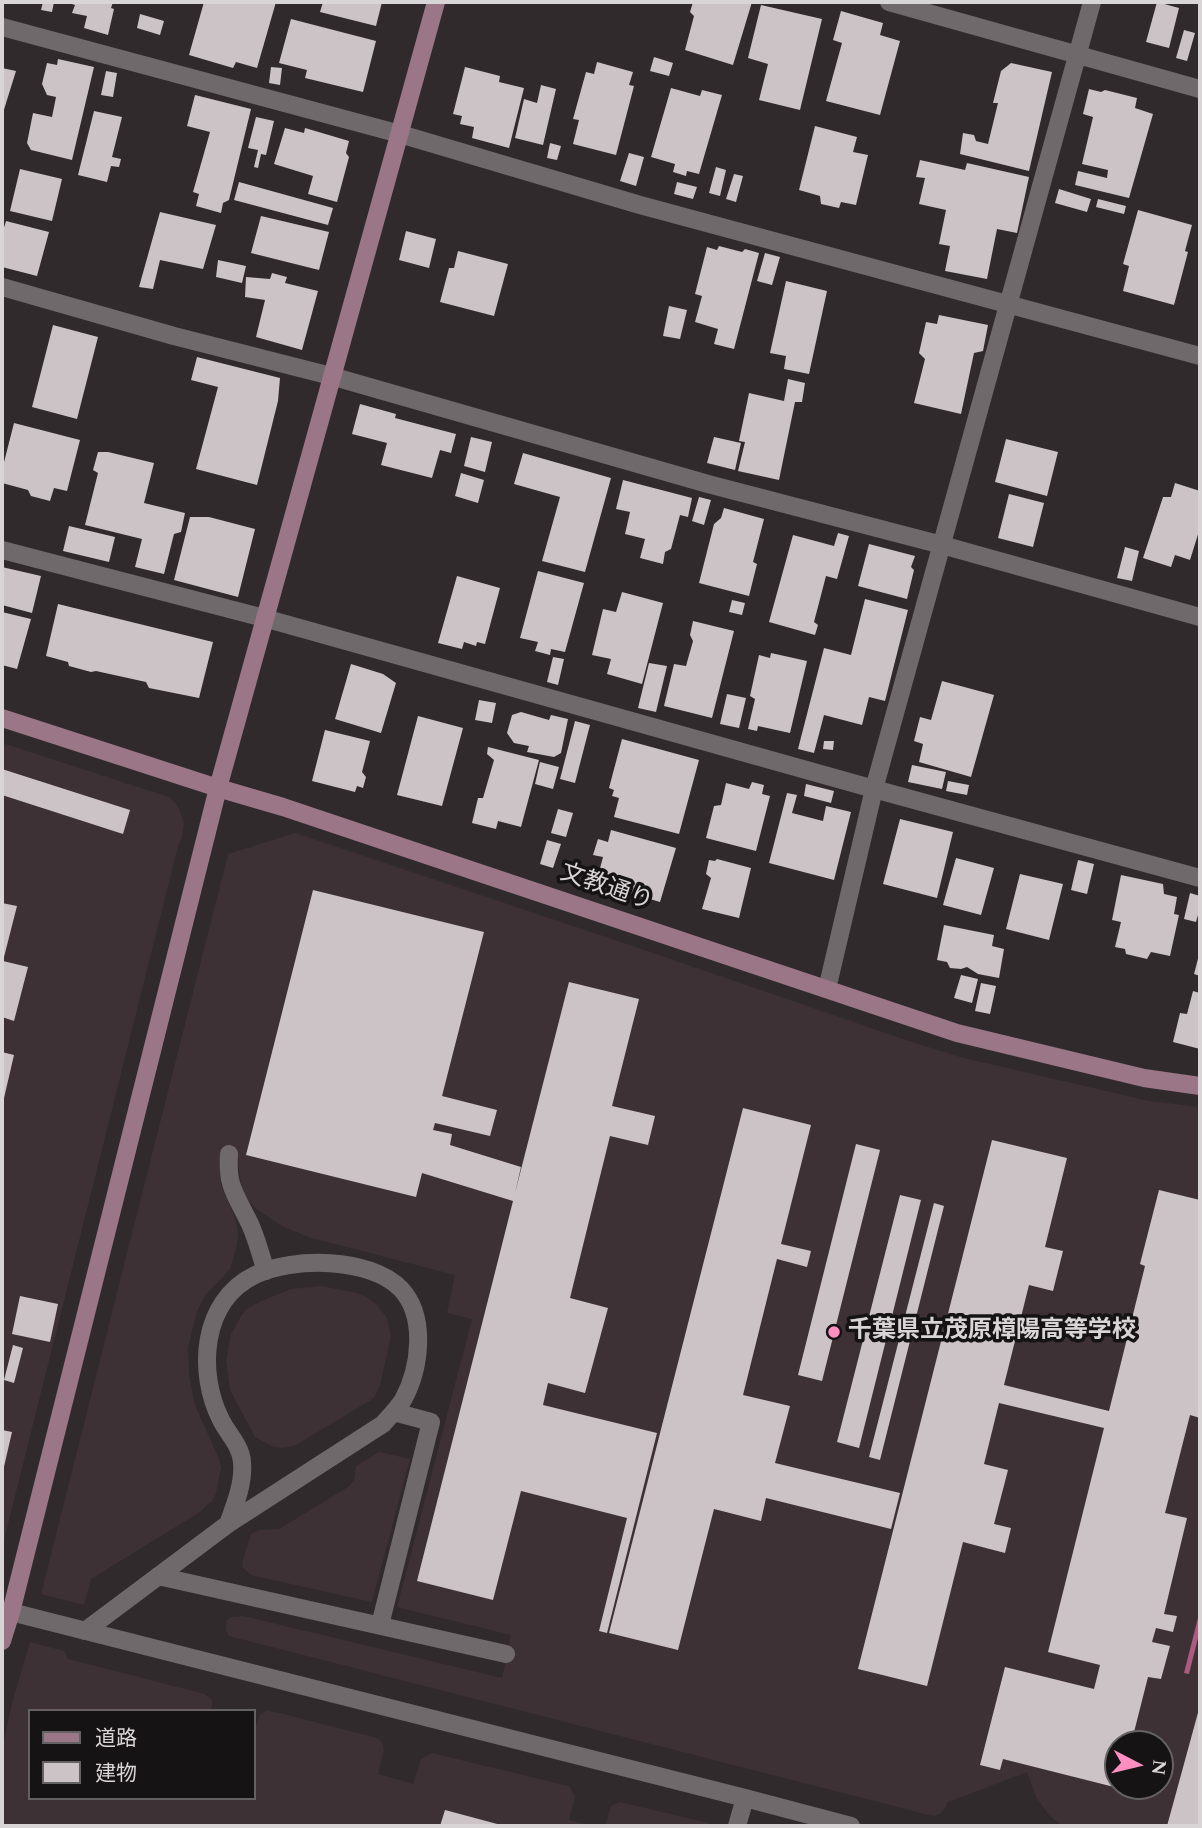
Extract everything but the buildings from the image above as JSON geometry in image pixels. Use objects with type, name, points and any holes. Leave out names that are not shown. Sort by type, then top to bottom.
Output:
[{"type":"street","points":[[2,1641],[218,788],[436,2]]},
{"type":"street","points":[[889,2],[1200,89]]},
{"type":"street","points":[[827,989],[874,789],[1092,2]]},
{"type":"street","points":[[2,27],[400,134],[640,205],[1200,356]]},
{"type":"street","points":[[2,287],[174,337],[331,376],[708,484],[942,545],[1200,617]]},
{"type":"street","points":[[2,550],[264,618],[1200,878]]},
{"type":"street","name":"文教通り","points":[[2,718],[283,807],[957,1033],[1144,1078],[1200,1086]]},
{"type":"street","points":[[229,1154],[230,1182],[234,1196],[248,1219],[266,1271]]},
{"type":"street","points":[[85,1631],[228,1524],[383,1424],[394,1412],[412,1378],[418,1328],[414,1309],[401,1290],[388,1279],[331,1263],[291,1264],[253,1276],[232,1292],[219,1310],[209,1331],[206,1353],[209,1388],[242,1462],[239,1492],[228,1524]]},
{"type":"street","points":[[380,1625],[431,1422],[394,1412]]},
{"type":"street","points":[[158,1576],[506,1654]]},
{"type":"street","points":[[11,1612],[850,1826]]},
{"type":"street","points":[[737,1826],[745,1798]]},
{"type":"shaded area","points":[[2,743],[169,797],[180,811],[184,825],[2,1548]]},
{"type":"shaded area","name":"千葉県立茂原樟陽高等学校","points":[[295,833],[960,1057],[1149,1101],[1200,1107],[1200,1826],[1062,1826],[1049,1815],[1036,1797],[1027,1772],[948,1802],[941,1813],[929,1815],[229,1636],[226,1631],[227,1620],[243,1616],[502,1678],[511,1635],[397,1607],[472,1319],[447,1313],[455,1275],[308,1237],[282,1226],[255,1208],[245,1197],[237,1155],[220,1155],[220,1169],[221,1185],[236,1220],[237,1245],[230,1269],[205,1296],[197,1311],[188,1348],[189,1375],[195,1405],[221,1468],[216,1493],[200,1512],[91,1579],[84,1605],[41,1594],[228,854]]},
{"type":"shaded area","points":[[322,1286],[367,1297],[387,1318],[391,1336],[380,1385],[371,1400],[296,1445],[283,1448],[271,1446],[255,1437],[230,1390],[226,1361],[231,1334],[247,1309],[259,1302],[291,1289]]},
{"type":"shaded area","points":[[379,1452],[410,1459],[372,1602],[251,1575],[243,1568],[242,1563],[251,1534],[260,1530],[279,1529],[348,1487],[354,1480],[356,1466]]},
{"type":"shaded area","points":[[1200,1610],[1200,1630],[1189,1674],[1184,1673]]},
{"type":"shaded area","points":[[30,1642],[64,1651],[68,1659],[205,1694],[212,1700],[211,1709],[28,1709],[28,1800],[256,1800],[256,1724],[259,1716],[267,1710],[380,1740],[384,1750],[378,1774],[413,1784],[421,1759],[432,1753],[570,1787],[575,1797],[569,1820],[593,1826],[2,1826],[2,1750],[12,1703]]},
{"type":"shaded area","points":[[620,1802],[713,1826],[605,1826],[611,1806]]},
{"type":"place","name":"千葉県立茂原樟陽高等学校","points":[[834,1332]]}]
